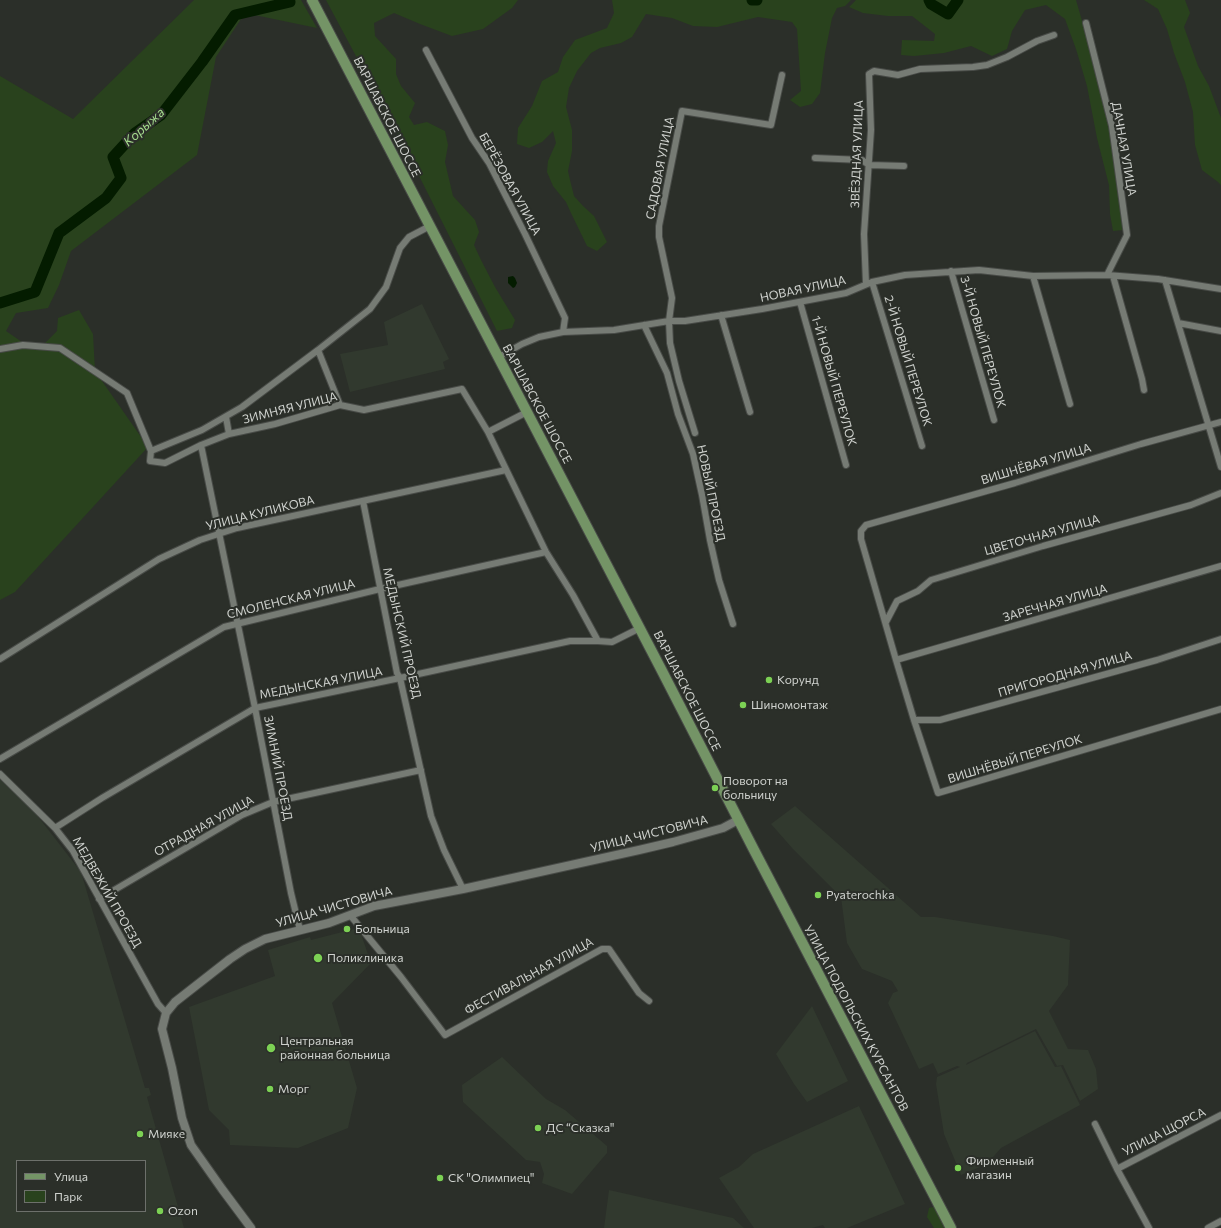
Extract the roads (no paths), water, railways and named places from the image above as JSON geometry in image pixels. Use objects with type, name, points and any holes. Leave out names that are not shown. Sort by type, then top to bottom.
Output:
[{"type":"main road","name":"ВАРШАВСКОЕ ШОССЕ","points":[[312,0],[640,628],[738,820]]},
{"type":"main road","name":"УЛИЦА ПОДОЛЬСКИХ КУРСАНТОВ","points":[[738,820],[951,1228]]},
{"type":"street","name":"ДАЧНАЯ УЛИЦА","points":[[1086,24],[1112,126],[1127,235],[1110,276]]},
{"type":"street","name":"ЗВЁЗДНАЯ УЛИЦА","points":[[869,283],[864,234],[871,130],[869,74],[874,71],[898,75],[920,69],[987,65],[1007,57],[1037,41],[1054,35]]},
{"type":"street","name":"БЕРЁЗОВАЯ УЛИЦА","points":[[426,50],[472,138],[489,163],[525,234],[565,318],[563,332]]},
{"type":"street","name":"САДОВАЯ УЛИЦА","points":[[669,321],[672,298],[660,244],[659,231],[682,112],[771,125],[782,75]]},
{"type":"street","points":[[814,158],[862,160],[869,164],[904,166]]},
{"type":"street","points":[[0,349],[23,345],[60,348],[127,393],[152,451],[202,430],[242,407],[318,350],[370,308],[386,287],[400,248],[409,237],[430,226]]},
{"type":"street","name":"НОВАЯ УЛИЦА","points":[[499,357],[522,344],[539,337],[563,332],[614,330],[669,321],[685,321],[800,302],[846,293],[869,283],[905,275],[979,270],[1033,276],[1110,276],[1165,280],[1221,289]]},
{"type":"street","name":"3-Й НОВЫЙ ПЕРЕУЛОК","points":[[950,271],[994,420]]},
{"type":"street","points":[[1033,276],[1070,404]]},
{"type":"street","points":[[1110,276],[1142,379],[1144,390]]},
{"type":"street","points":[[1165,280],[1221,467]]},
{"type":"street","name":"2-Й НОВЫЙ ПЕРЕУЛОК","points":[[869,283],[922,446]]},
{"type":"street","name":"1-Й НОВЫЙ ПЕРЕУЛОК","points":[[800,302],[846,465]]},
{"type":"street","points":[[721,315],[750,412]]},
{"type":"street","points":[[669,321],[670,343],[674,362],[695,433]]},
{"type":"street","points":[[1178,323],[1221,331]]},
{"type":"street","name":"НОВЫЙ ПРОЕЗД","points":[[644,325],[667,373],[678,414],[693,454],[719,580],[733,624]]},
{"type":"street","points":[[318,350],[340,405]]},
{"type":"street","name":"ЗИМНЯЯ УЛИЦА","points":[[152,451],[150,461],[165,463],[201,445],[229,434],[275,424],[340,405],[364,410],[462,389],[488,432]]},
{"type":"street","points":[[527,412],[488,432],[546,552],[598,641]]},
{"type":"street","points":[[226,417],[229,434]]},
{"type":"street","name":"ВИШНЁВАЯ УЛИЦА","points":[[861,531],[866,525],[1221,422]]},
{"type":"street","name":"ЗИМНИЙ ПРОЕЗД","points":[[201,445],[291,893],[300,930]]},
{"type":"street","name":"УЛИЦА КУЛИКОВА","points":[[0,659],[158,559],[218,533],[506,470]]},
{"type":"street","name":"ЦВЕТОЧНАЯ УЛИЦА","points":[[886,622],[897,601],[918,591],[931,580],[1043,546],[1191,505],[1221,493]]},
{"type":"street","name":"МЕДЫНСКИЙ ПРОЕЗД","points":[[363,501],[397,673],[400,678],[431,816],[444,850],[463,889]]},
{"type":"street","name":"ВИШНЁВЫЙ ПЕРЕУЛОК","points":[[861,531],[861,539],[896,660],[938,793],[1221,709]]},
{"type":"street","name":"СМОЛЕНСКАЯ УЛИЦА","points":[[0,759],[224,627],[380,589],[546,552]]},
{"type":"street","name":"ЗАРЕЧНАЯ УЛИЦА","points":[[896,660],[1221,566]]},
{"type":"street","name":"МЕДЫНСКАЯ УЛИЦА","points":[[55,828],[109,794],[255,708],[570,641],[612,642],[640,628]]},
{"type":"street","name":"ПРИГОРОДНАЯ УЛИЦА","points":[[914,720],[940,720],[1157,660],[1221,639]]},
{"type":"street","name":"ОТРАДНАЯ УЛИЦА","points":[[99,899],[242,815],[273,802],[421,770]]},
{"type":"street","name":"МЕДВЕЖИЙ ПРОЕЗД","points":[[0,774],[55,828],[74,852],[158,1004],[166,1013]]},
{"type":"street","name":"УЛИЦА ЧИСТОВИЧА","points":[[166,1013],[175,1002],[244,949],[265,939],[329,924],[374,906],[463,889],[674,842],[722,828],[738,820]]},
{"type":"street","name":"ФЕСТИВАЛЬНАЯ УЛИЦА","points":[[350,915],[401,977],[445,1035],[602,949],[609,949],[640,994],[649,1001]]},
{"type":"street","points":[[166,1013],[162,1029],[172,1068],[182,1118],[191,1145],[251,1228]]},
{"type":"street","name":"УЛИЦА ЩОРСА","points":[[1117,1169],[1221,1115]]},
{"type":"street","points":[[1095,1124],[1117,1169],[1149,1228]]},
{"type":"street","points":[[1208,1228],[1221,1221]]},
{"type":"waterway","name":"Корыжа","points":[[752,0],[757,0]]},
{"type":"waterway","name":"Корыжа","points":[[929,0],[931,4],[948,14],[958,0]]},
{"type":"waterway","name":"Корыжа","points":[[0,303],[35,292],[59,233],[106,198],[121,178],[113,157],[135,133],[161,115],[202,62],[235,15],[290,2]]},
{"type":"place","name":"Корунд","points":[[769,680]]},
{"type":"place","name":"Шиномонтаж","points":[[743,705]]},
{"type":"place","name":"Поворот на больницу","points":[[715,788]]},
{"type":"place","name":"Pyaterochka","points":[[818,895]]},
{"type":"place","name":"Больница","points":[[347,929]]},
{"type":"place","name":"Поликлиника","points":[[318,958]]},
{"type":"place","name":"Центральная районная больница","points":[[271,1048]]},
{"type":"place","name":"Морг","points":[[270,1089]]},
{"type":"place","name":"ДС “Сказка\"","points":[[538,1128]]},
{"type":"place","name":"Мияке","points":[[140,1134]]},
{"type":"place","name":"Фирменный магазин","points":[[958,1168]]},
{"type":"place","name":"СК \"Олимпиец\"","points":[[440,1178]]},
{"type":"place","name":"Ozon","points":[[160,1211]]}]
